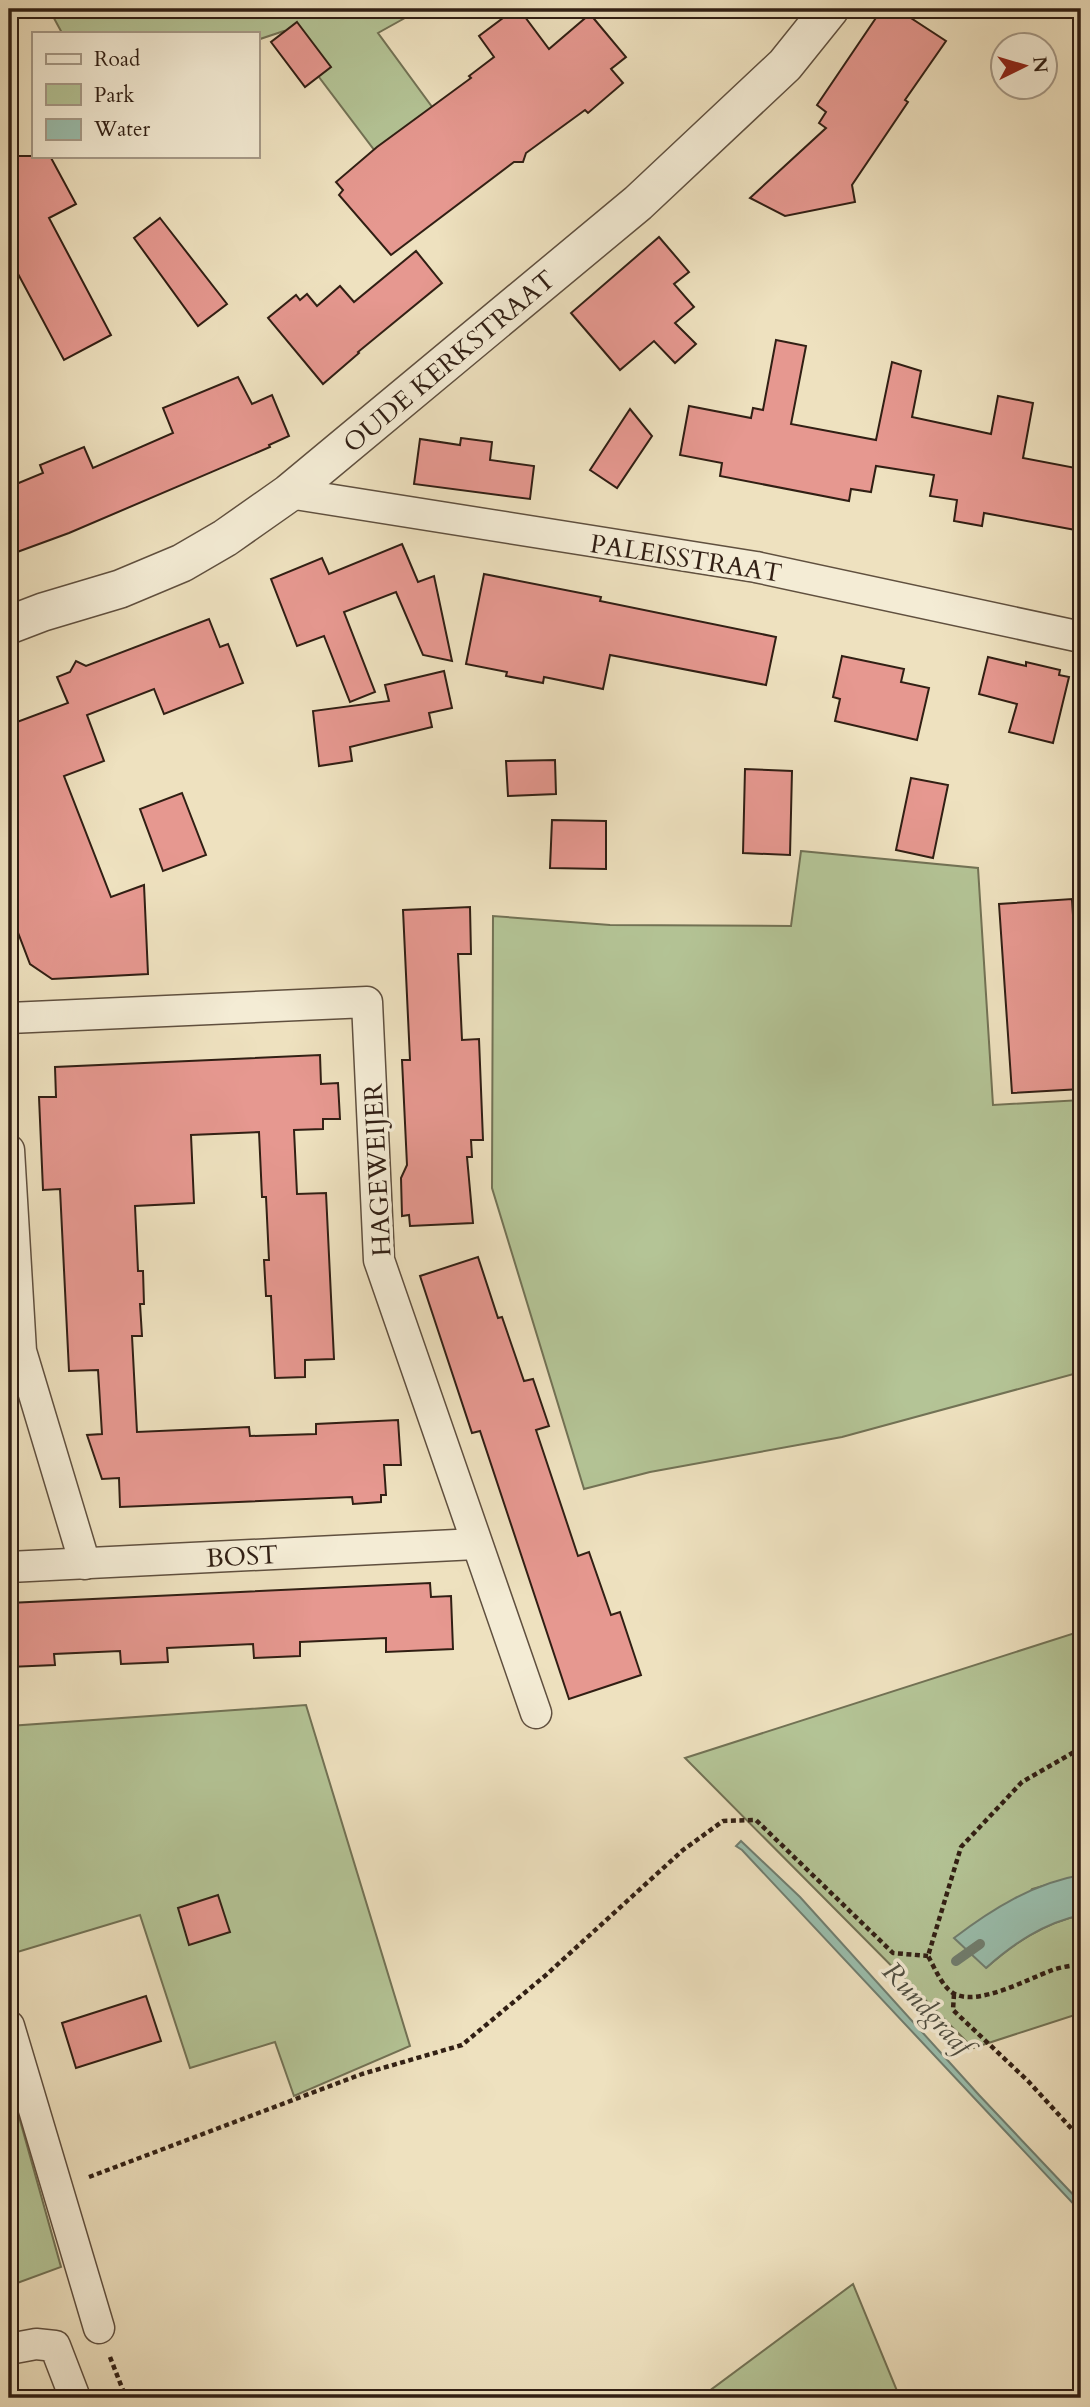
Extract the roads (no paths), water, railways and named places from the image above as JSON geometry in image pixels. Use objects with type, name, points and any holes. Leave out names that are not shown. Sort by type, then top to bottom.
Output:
[{"type":"street","name":"OUDE KERKSTRAAT","points":[[9,625],[120,589],[182,563],[225,538],[289,493],[638,203],[785,65],[830,9]]},
{"type":"street","name":"PALEISSTRAAT","points":[[289,493],[756,567],[1081,637]]},
{"type":"street","name":"HAGEWEIJER","points":[[9,1018],[367,1002],[379,1260],[536,1713]]},
{"type":"street","points":[[9,1150],[21,1351],[85,1563]]},
{"type":"street","name":"BOST","points":[[9,1567],[476,1544]]},
{"type":"street","points":[[9,2026],[99,2328]]},
{"type":"street","points":[[9,2349],[36,2344],[55,2346],[75,2398]]},
{"type":"water","points":[[741,1841],[800,1897],[1081,2203],[1081,2212],[736,1846]]},
{"type":"water","points":[[1081,1875],[1081,1915],[1054,1923],[1030,1935],[986,1968],[954,1938],[983,1917],[1030,1891]]},
{"type":"waterway","points":[[956,1961],[980,1944]]},
{"type":"water label","name":"Rundgraaf","points":[[928,2008]]}]
